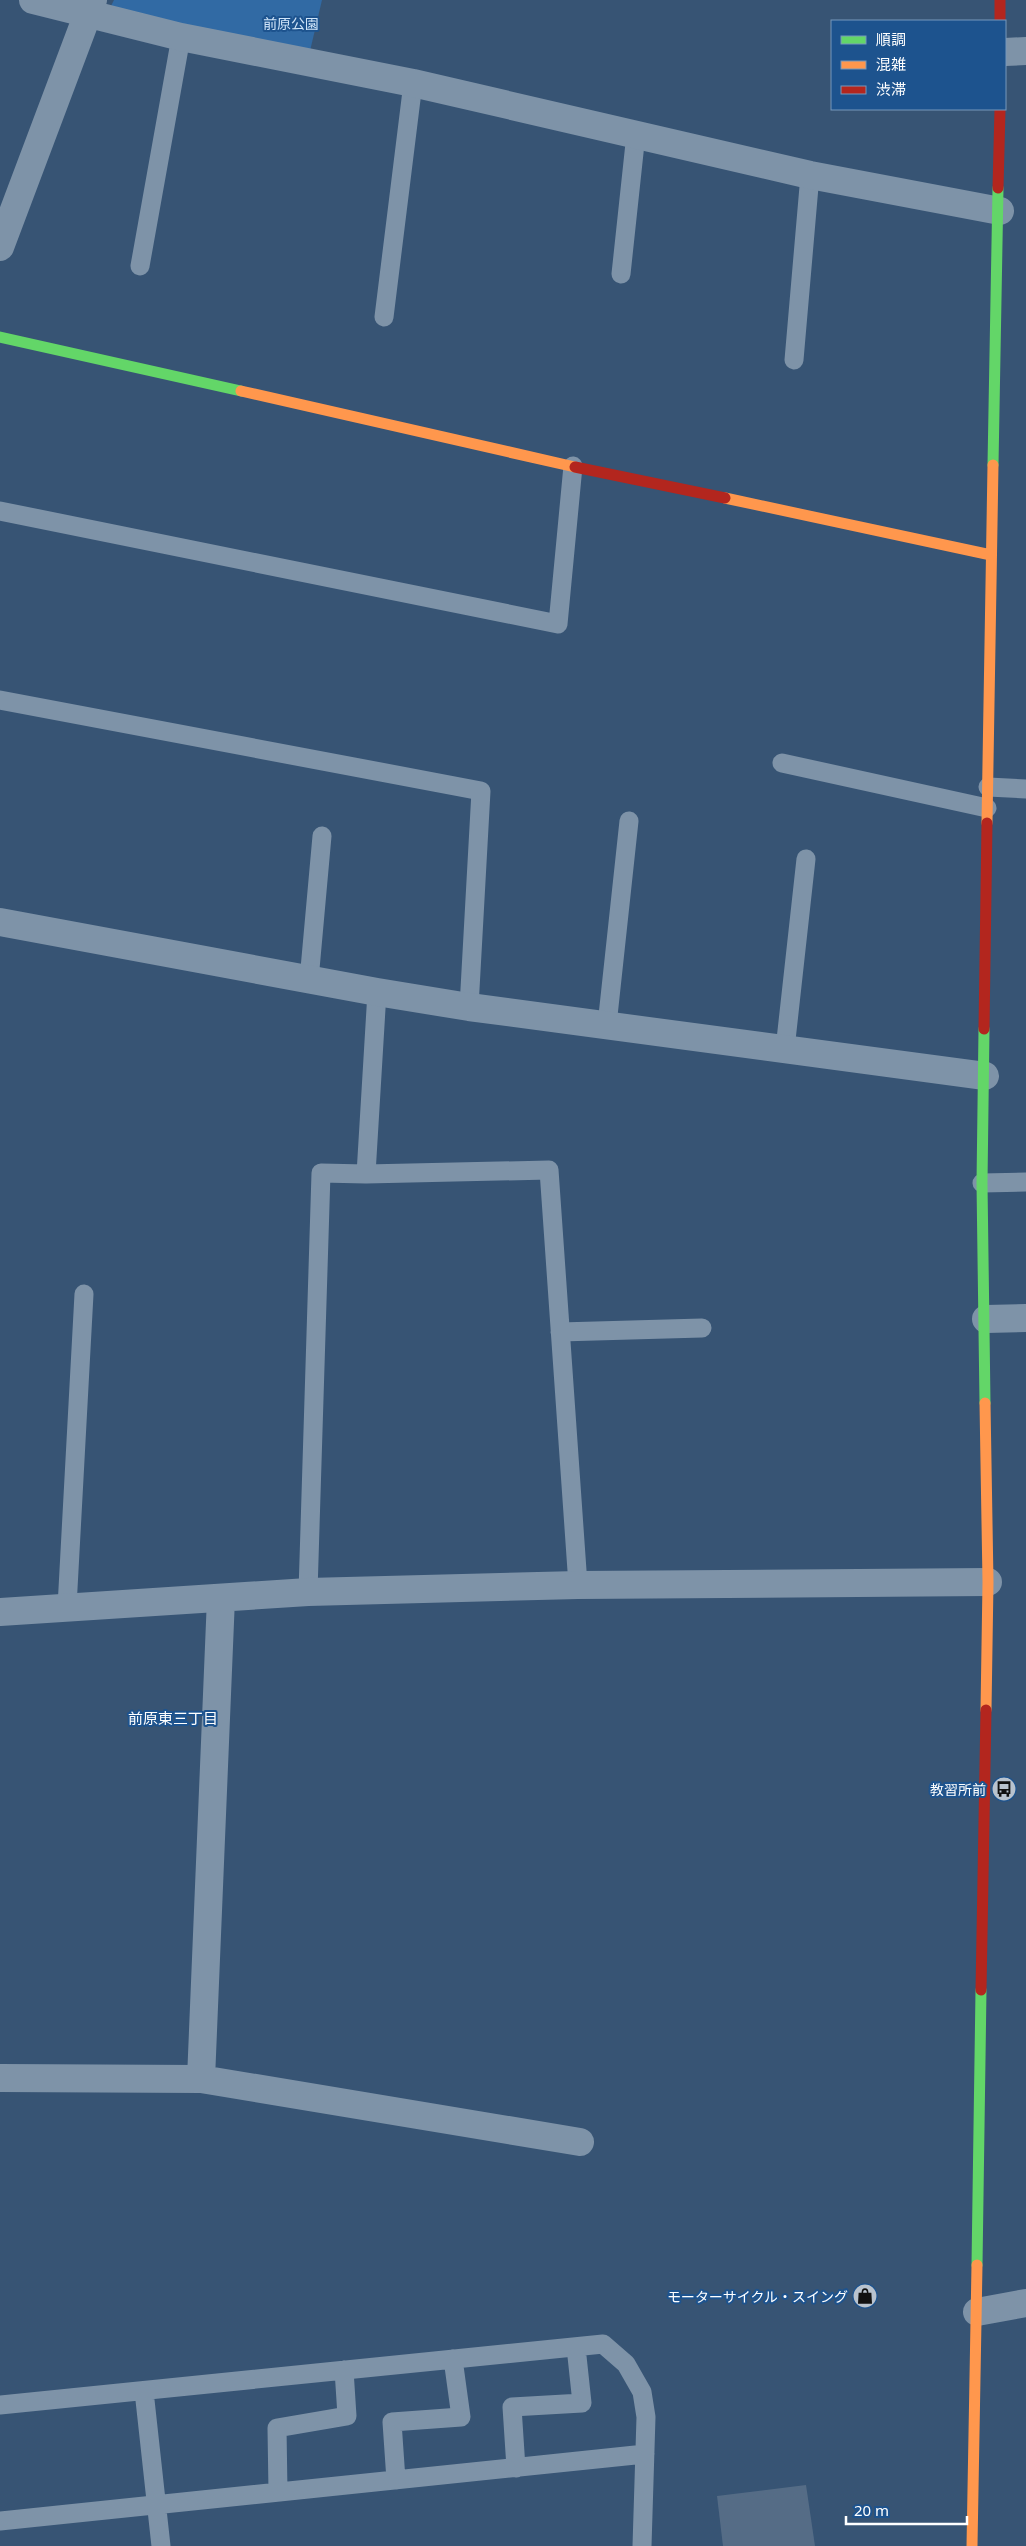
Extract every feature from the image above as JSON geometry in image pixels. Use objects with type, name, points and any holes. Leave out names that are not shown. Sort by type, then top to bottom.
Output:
[{"type":"street","points":[[33,0],[90,7],[181,37],[413,83],[810,175],[1000,211]]},
{"type":"street","points":[[1000,0],[1000,20]]},
{"type":"street","points":[[0,247],[90,7]]},
{"type":"street","points":[[1006,52],[1026,51]]},
{"type":"street","points":[[972,2546],[988,1582],[986,1320],[982,1183],[991,555],[1000,211],[1000,110]]},
{"type":"street","points":[[0,337],[573,466],[991,555]]},
{"type":"street","points":[[0,922],[309,980],[470,1007],[985,1076]]},
{"type":"street","points":[[986,1320],[1026,1318]]},
{"type":"street","points":[[0,1612],[308,1592],[578,1585],[988,1582]]},
{"type":"street","points":[[201,2079],[221,1598]]},
{"type":"street","points":[[0,2078],[201,2079],[580,2142]]},
{"type":"street","points":[[977,2312],[1026,2302]]},
{"type":"lane","points":[[140,266],[181,37]]},
{"type":"lane","points":[[384,317],[413,83]]},
{"type":"lane","points":[[621,274],[636,134]]},
{"type":"lane","points":[[794,360],[810,175]]},
{"type":"lane","points":[[0,512],[558,624],[573,466]]},
{"type":"lane","points":[[0,700],[481,791],[470,1007]]},
{"type":"lane","points":[[782,764],[987,808]]},
{"type":"lane","points":[[988,787],[1026,789]]},
{"type":"lane","points":[[607,1025],[629,821]]},
{"type":"lane","points":[[309,980],[322,836]]},
{"type":"lane","points":[[784,1049],[806,859]]},
{"type":"lane","points":[[366,1174],[377,992]]},
{"type":"lane","points":[[308,1592],[321,1173],[366,1174],[549,1170],[578,1585]]},
{"type":"lane","points":[[982,1183],[1026,1182]]},
{"type":"lane","points":[[67,1607],[84,1294]]},
{"type":"lane","points":[[560,1332],[702,1328]]},
{"type":"lane","points":[[0,2405],[603,2344],[626,2364],[642,2392],[646,2417],[642,2546]]},
{"type":"lane","points":[[516,2468],[512,2407],[582,2402],[576,2347]]},
{"type":"lane","points":[[396,2480],[392,2422],[461,2417],[453,2359]]},
{"type":"lane","points":[[278,2492],[277,2428],[347,2416],[344,2370]]},
{"type":"lane","points":[[144,2391],[161,2546]]},
{"type":"lane","points":[[0,2521],[645,2454]]},
{"type":"green space","name":"前原公園","points":[[114,0],[322,0],[310,51],[108,12]]},
{"type":"building","points":[[806,2485],[815,2546],[723,2546],[717,2496]]},
{"type":"traffic: fast","points":[[993,465],[998,188]]},
{"type":"traffic: fast","points":[[0,337],[241,391]]},
{"type":"traffic: fast","points":[[984,1029],[982,1183],[985,1403]]},
{"type":"traffic: fast","points":[[977,2265],[981,1990]]},
{"type":"traffic: slow","points":[[241,391],[575,467]]},
{"type":"traffic: slow","points":[[987,823],[993,465]]},
{"type":"traffic: slow","points":[[725,498],[991,555]]},
{"type":"traffic: slow","points":[[985,1403],[988,1582],[986,1710]]},
{"type":"traffic: slow","points":[[972,2546],[977,2265]]},
{"type":"traffic: jam","points":[[1000,0],[1000,20]]},
{"type":"traffic: jam","points":[[998,188],[1000,110]]},
{"type":"traffic: jam","points":[[575,467],[725,498]]},
{"type":"traffic: jam","points":[[984,1029],[987,823]]},
{"type":"traffic: jam","points":[[981,1990],[986,1710]]},
{"type":"place","name":"教習所前","points":[[1004,1789]]},
{"type":"place","name":"モーターサイクル・スイング","points":[[865,2296]]},
{"type":"district","name":"前原東三丁目","points":[[173,1718]]}]
